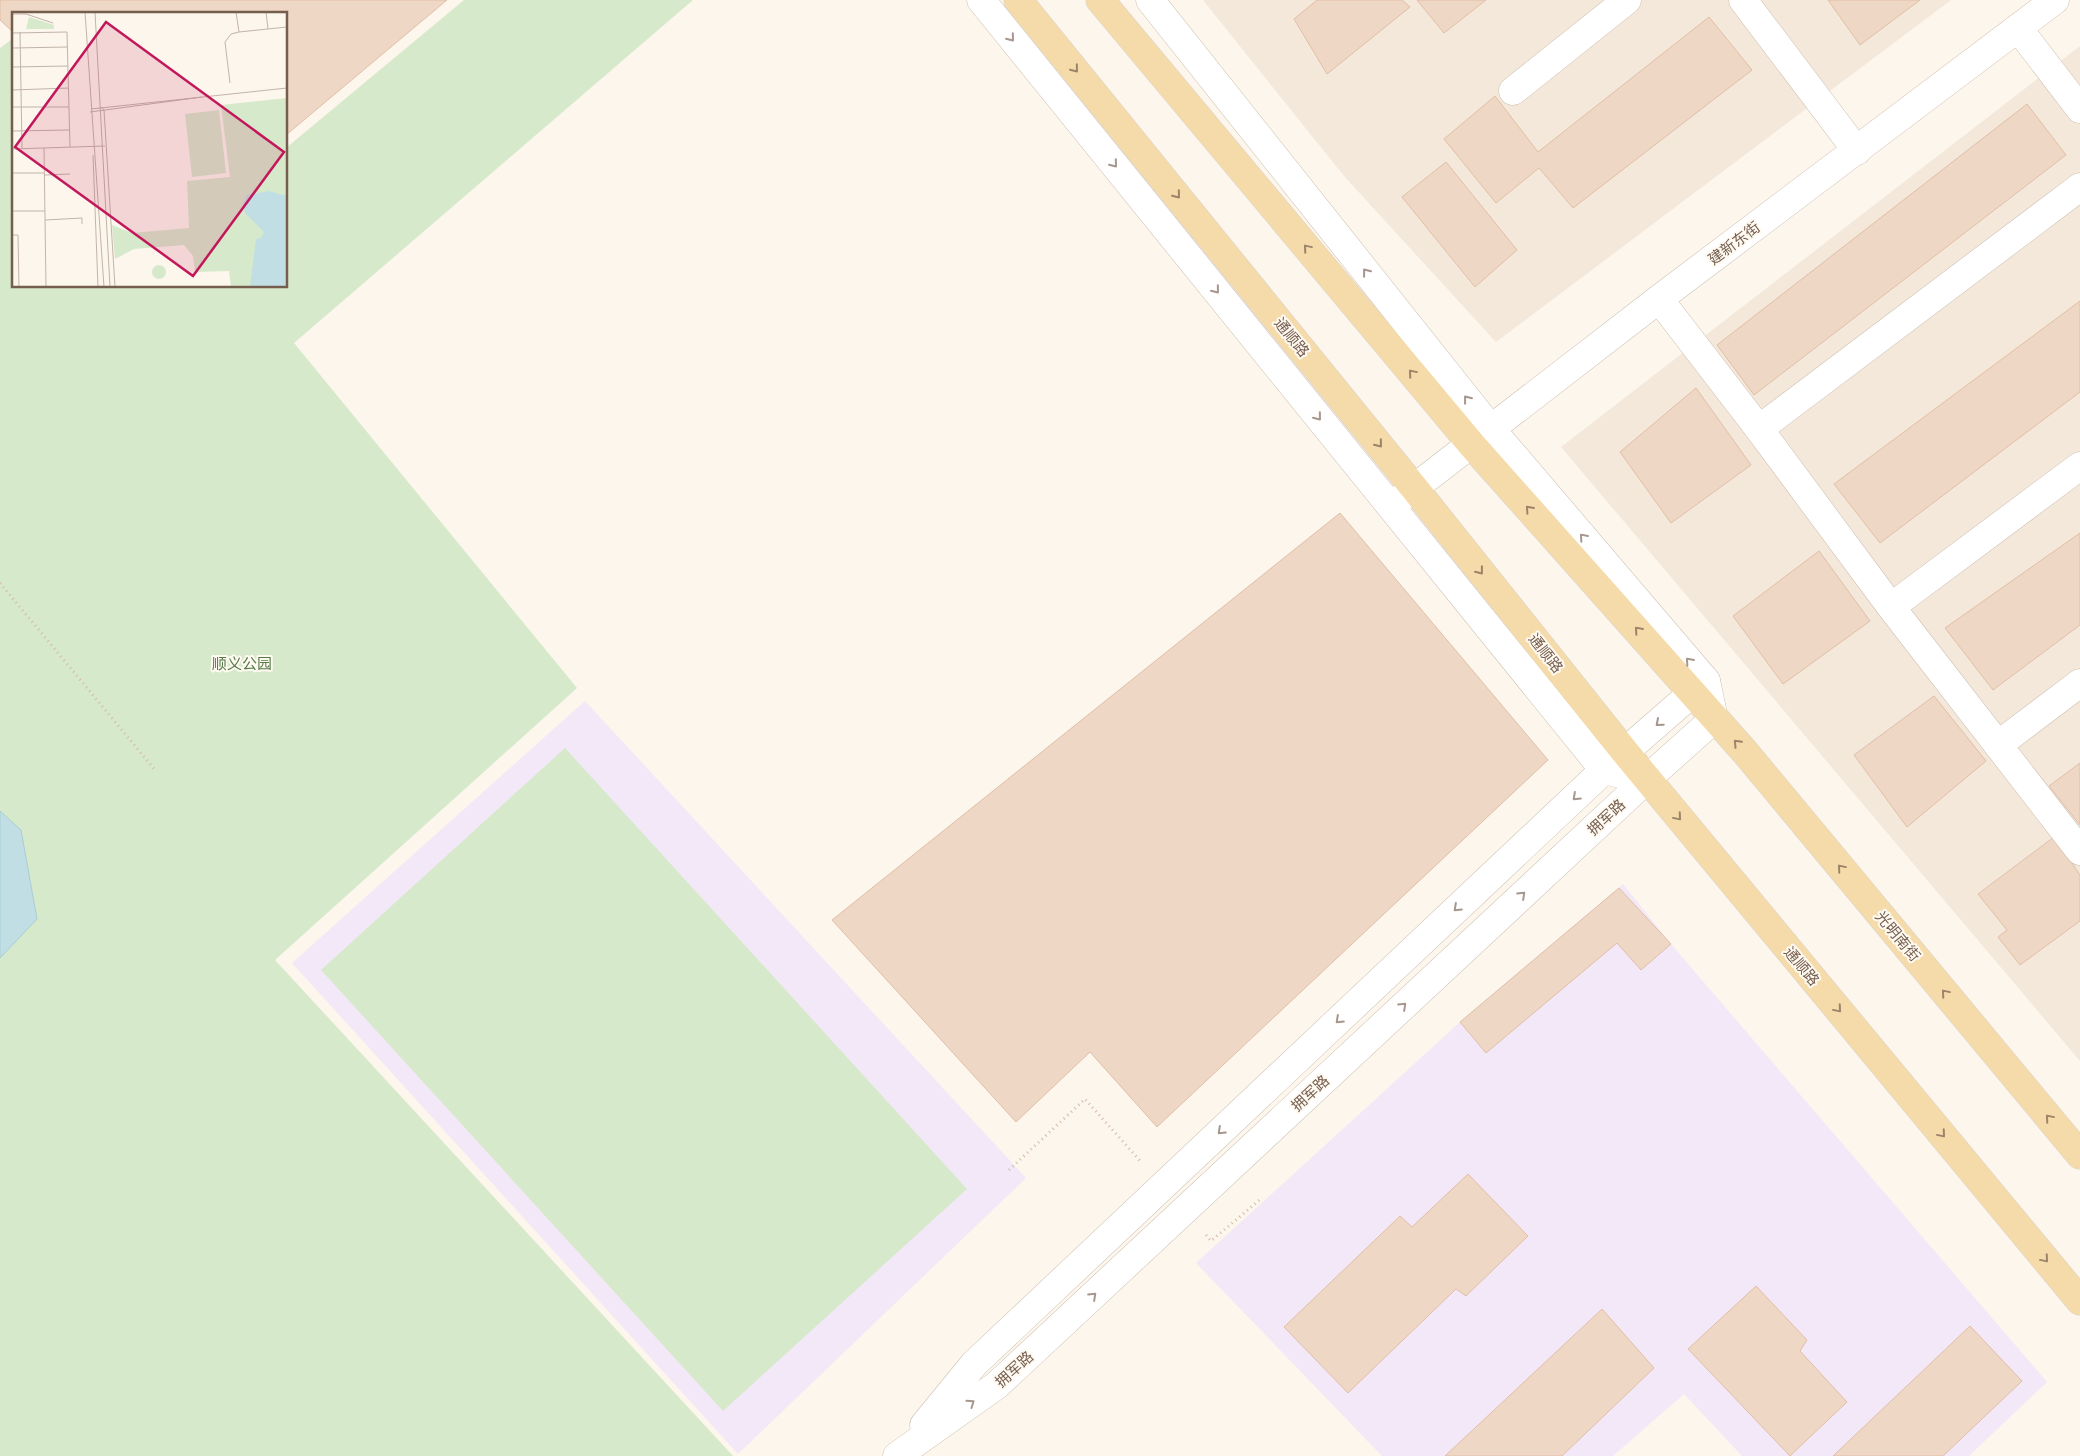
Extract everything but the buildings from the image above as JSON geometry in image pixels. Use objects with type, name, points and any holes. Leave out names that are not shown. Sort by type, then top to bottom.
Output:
[{"type":"main road","points":[[1100,0],[1700,687],[1714,719]]},
{"type":"main road","name":"通顺路","points":[[1026,9],[1647,779],[2080,1301]]},
{"type":"main road","name":"光明南街","points":[[1714,719],[1746,752],[2080,1155]]},
{"type":"street","points":[[981,0],[1604,770],[1647,779]]},
{"type":"street","points":[[1150,0],[1482,437]]},
{"type":"street","points":[[1513,91],[1627,0]]},
{"type":"street","points":[[1743,0],[1857,152]]},
{"type":"street","name":"建新东街","points":[[1391,506],[1659,299],[1857,152],[2055,0]]},
{"type":"street","points":[[2018,28],[2080,109]]},
{"type":"street","points":[[1759,429],[2080,187]]},
{"type":"street","points":[[1659,299],[1759,429],[1891,607],[2080,851]]},
{"type":"street","points":[[1891,607],[2080,466]]},
{"type":"street","points":[[1998,746],[2080,683]]},
{"type":"street","points":[[900,1454],[974,1364],[1604,770],[1700,687]]},
{"type":"street","name":"拥军路","points":[[900,1454],[997,1385],[1647,779],[1714,719]]},
{"type":"path","points":[[0,584],[155,770]]},
{"type":"shaded area","points":[[1203,0],[1951,0],[1496,342],[1344,176]]},
{"type":"shaded area","points":[[2080,46],[2080,1061],[1561,447]]},
{"type":"shaded area","points":[[585,701],[1026,1178],[738,1454],[292,963]]},
{"type":"shaded area","points":[[1623,884],[1671,944],[2047,1382],[1969,1456],[1742,1456],[1684,1394],[1613,1456],[1382,1456],[1196,1263],[1460,1022]]},
{"type":"green space","name":"顺义公园","points":[[464,0],[693,0],[294,343],[577,688],[275,960],[733,1456],[0,1456],[0,48],[12,39],[12,288],[288,288],[288,146]]},
{"type":"green space","points":[[565,748],[967,1189],[723,1411],[321,970]]},
{"type":"water","points":[[0,811],[21,830],[37,919],[0,958]]}]
